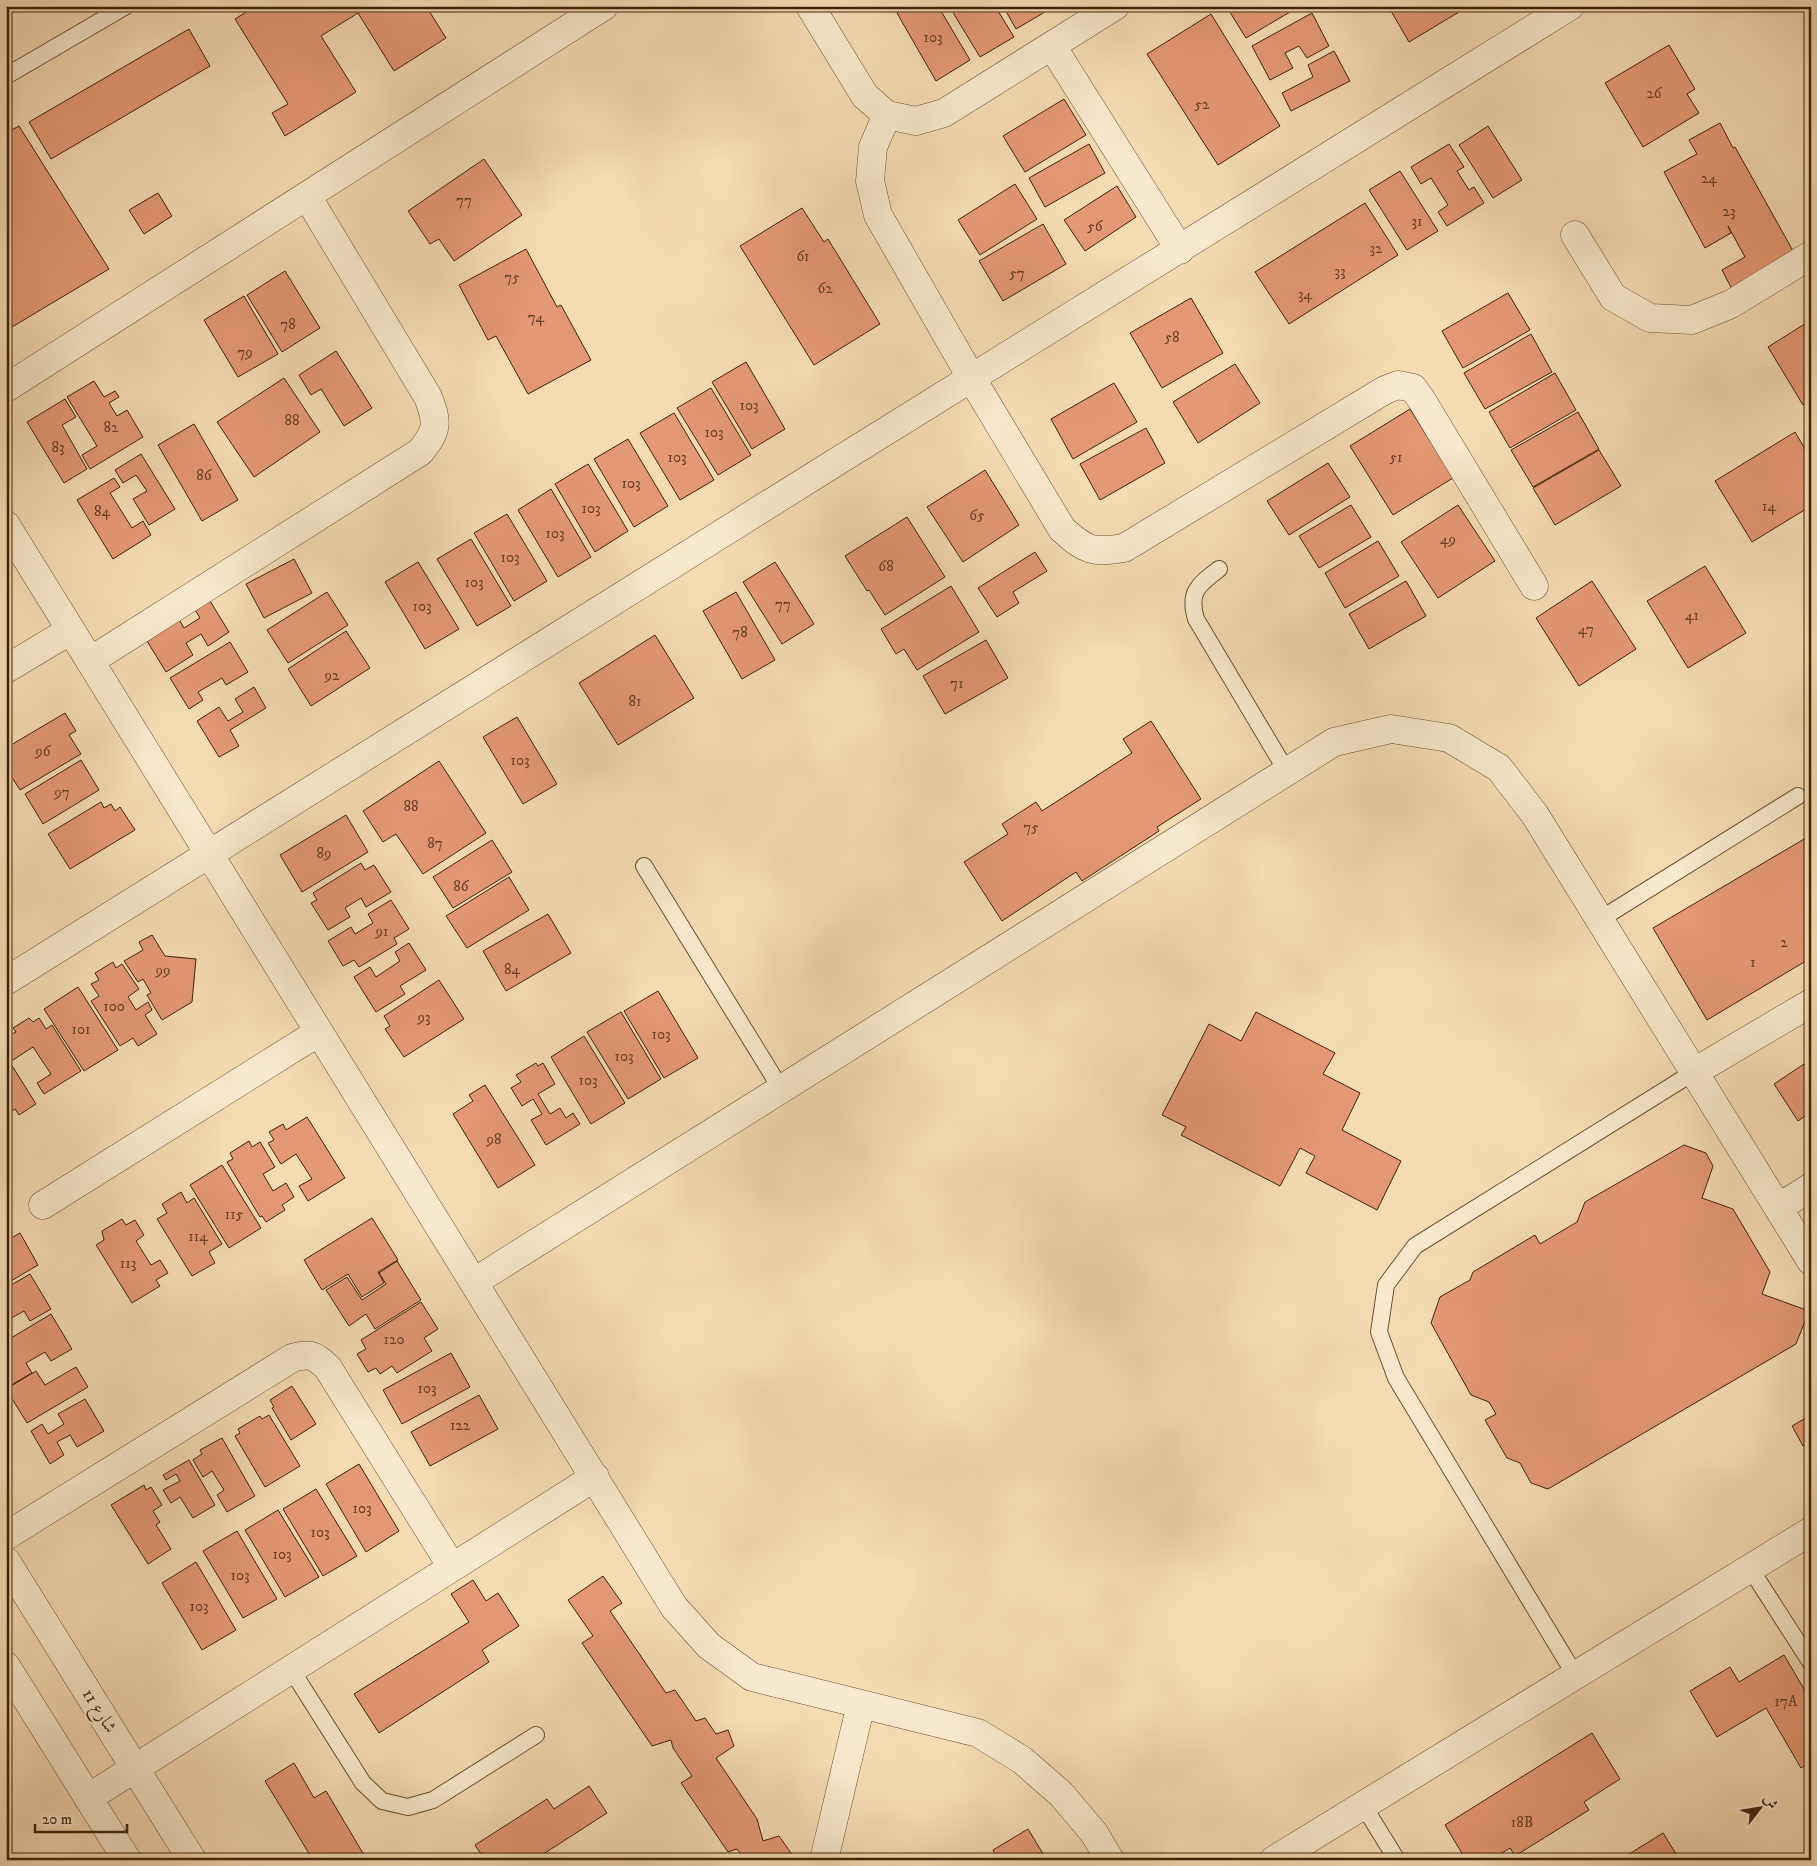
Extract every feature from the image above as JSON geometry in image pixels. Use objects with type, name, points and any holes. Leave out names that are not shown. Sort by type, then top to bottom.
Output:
[{"type":"street","points":[[810,6],[864,96],[887,115],[916,121],[944,113],[1115,6]]},
{"type":"street","points":[[6,981],[1570,6]]},
{"type":"street","points":[[6,388],[307,196],[590,9]]},
{"type":"street","points":[[1052,46],[1180,250]]},
{"type":"street","points":[[887,115],[873,147],[871,164],[870,181],[878,215],[972,379],[1062,530],[1080,545],[1101,552],[1124,548],[1385,390],[1398,385],[1413,388],[1534,586]]},
{"type":"street","points":[[90,661],[420,452],[432,437],[435,416],[428,397],[307,196]]},
{"type":"street","points":[[1575,235],[1612,297],[1650,318],[1692,320],[1731,304],[1811,255]]},
{"type":"street","points":[[6,525],[674,1607],[710,1646],[752,1677],[978,1733],[1022,1760],[1061,1794],[1094,1833],[1110,1860]]},
{"type":"street","points":[[6,669],[71,630]]},
{"type":"street","points":[[474,1282],[1334,742],[1391,729],[1449,738],[1499,768],[1535,815],[1811,1261]]},
{"type":"street","points":[[1694,1072],[1811,1004]]},
{"type":"street","points":[[44,1205],[319,1032]]},
{"type":"street","points":[[1778,1208],[1811,1187]]},
{"type":"street","points":[[6,1536],[292,1358],[305,1355],[318,1359],[328,1368],[452,1567]]},
{"type":"street","points":[[88,1798],[595,1477]]},
{"type":"street","points":[[1274,1860],[1811,1531]]},
{"type":"street","name":"شارع 11","points":[[6,1561],[192,1860]]},
{"type":"street","points":[[6,1666],[127,1860]]},
{"type":"street","points":[[824,1860],[861,1704]]},
{"type":"lane","points":[[6,76],[126,6]]},
{"type":"lane","points":[[1219,570],[1200,583],[1194,594],[1192,606],[1196,619],[1287,772]]},
{"type":"lane","points":[[1599,920],[1798,796]]},
{"type":"lane","points":[[644,866],[782,1089]]},
{"type":"lane","points":[[1575,1675],[1396,1378],[1379,1332],[1386,1285],[1415,1246],[1694,1072]]},
{"type":"lane","points":[[1750,1568],[1811,1663]]},
{"type":"lane","points":[[291,1669],[363,1783],[382,1801],[408,1808],[433,1800],[536,1735]]},
{"type":"lane","points":[[1363,1805],[1397,1860]]},
{"type":"building","points":[[256,6],[426,6],[446,38],[394,71],[358,13],[321,36],[356,92],[285,136],[272,113],[288,104],[235,19]]},
{"type":"building","points":[[908,6],[938,6],[970,60],[936,81],[897,13]]},
{"type":"building","points":[[949,6],[995,6],[1014,37],[980,57]]},
{"type":"building","points":[[1003,6],[1048,6],[1050,9],[1016,29]]},
{"type":"building","points":[[1226,6],[1300,6],[1246,38]]},
{"type":"building","points":[[1388,6],[1469,6],[1409,42]]},
{"type":"building","points":[[1312,13],[1329,46],[1307,58],[1299,46],[1285,53],[1293,68],[1270,80],[1252,46]]},
{"type":"building","points":[[1211,14],[1280,126],[1218,165],[1147,54]]},
{"type":"building","points":[[189,29],[210,66],[51,159],[29,122]]},
{"type":"building","points":[[1669,45],[1695,89],[1687,94],[1699,113],[1643,147],[1605,83]]},
{"type":"building","points":[[1334,51],[1350,81],[1291,111],[1282,93],[1313,77],[1308,65]]},
{"type":"building","points":[[1064,99],[1086,135],[1025,172],[1003,136]]},
{"type":"building","points":[[1720,123],[1797,258],[1734,293],[1722,270],[1745,257],[1728,226],[1731,233],[1705,248],[1664,172],[1697,154],[1689,140]]},
{"type":"building","points":[[19,126],[109,269],[7,330],[6,133]]},
{"type":"building","points":[[1488,126],[1522,180],[1493,198],[1459,145]]},
{"type":"building","points":[[1089,144],[1105,173],[1045,207],[1029,178]]},
{"type":"building","points":[[1449,144],[1464,167],[1457,171],[1469,190],[1474,187],[1484,203],[1447,226],[1438,212],[1448,205],[1431,178],[1421,184],[1411,167]]},
{"type":"building","points":[[484,159],[522,215],[454,261],[439,239],[430,244],[408,211]]},
{"type":"building","points":[[1400,171],[1438,231],[1407,250],[1369,190]]},
{"type":"building","points":[[1015,184],[1037,219],[980,255],[958,220]]},
{"type":"building","points":[[1117,186],[1136,217],[1085,251],[1064,220]]},
{"type":"building","points":[[158,193],[172,216],[144,234],[129,210]]},
{"type":"building","points":[[1365,203],[1398,255],[1289,324],[1255,272]]},
{"type":"building","points":[[802,208],[824,242],[828,239],[880,324],[814,365],[740,246]]},
{"type":"building","points":[[1043,224],[1066,264],[1003,301],[979,261]]},
{"type":"building","points":[[526,249],[557,307],[561,305],[591,360],[528,394],[496,336],[488,340],[459,285]]},
{"type":"building","points":[[285,271],[320,328],[282,352],[247,295]]},
{"type":"building","points":[[1508,293],[1530,330],[1463,368],[1442,331]]},
{"type":"building","points":[[244,296],[278,354],[238,377],[204,320]]},
{"type":"building","points":[[1191,298],[1223,353],[1162,388],[1130,333]]},
{"type":"building","points":[[1811,320],[1811,400],[1803,405],[1768,347]]},
{"type":"building","points":[[1531,334],[1552,372],[1485,409],[1464,373]]},
{"type":"building","points":[[336,351],[372,408],[344,426],[321,389],[311,395],[299,375]]},
{"type":"building","points":[[746,362],[785,429],[752,449],[712,382]]},
{"type":"building","points":[[1235,364],[1260,403],[1198,443],[1173,402]]},
{"type":"building","points":[[1555,373],[1576,410],[1510,448],[1489,412]]},
{"type":"building","points":[[284,378],[320,432],[254,477],[217,422]]},
{"type":"building","points":[[94,381],[104,397],[115,391],[119,397],[109,403],[117,416],[127,410],[143,437],[90,469],[82,455],[97,446],[67,397]]},
{"type":"building","points":[[1114,383],[1137,422],[1073,459],[1051,419]]},
{"type":"building","points":[[711,388],[751,455],[718,475],[677,408]]},
{"type":"building","points":[[65,399],[76,417],[62,425],[87,469],[64,483],[27,422]]},
{"type":"building","points":[[1410,409],[1453,478],[1393,515],[1350,446]]},
{"type":"building","points":[[1578,412],[1599,449],[1533,487],[1511,450]]},
{"type":"building","points":[[674,413],[714,480],[680,500],[640,433]]},
{"type":"building","points":[[194,424],[238,500],[202,521],[158,445]]},
{"type":"building","points":[[1146,428],[1165,463],[1100,500],[1080,464]]},
{"type":"building","points":[[1795,432],[1811,459],[1811,506],[1752,542],[1715,481]]},
{"type":"building","points":[[628,439],[668,506],[634,527],[594,459]]},
{"type":"building","points":[[1599,450],[1621,486],[1555,525],[1533,488]]},
{"type":"building","points":[[141,454],[175,509],[149,525],[133,499],[147,491],[136,475],[123,483],[115,470]]},
{"type":"building","points":[[1328,463],[1350,497],[1289,535],[1267,501]]},
{"type":"building","points":[[588,464],[628,531],[595,552],[555,484]]},
{"type":"building","points":[[985,470],[1019,525],[963,562],[927,507]]},
{"type":"building","points":[[114,478],[120,487],[110,493],[132,528],[143,521],[151,535],[113,559],[77,500]]},
{"type":"building","points":[[551,489],[591,557],[558,577],[518,510]]},
{"type":"building","points":[[1351,505],[1371,537],[1319,568],[1299,536]]},
{"type":"building","points":[[1458,505],[1495,561],[1438,598],[1401,542]]},
{"type":"building","points":[[507,514],[547,581],[514,601],[474,533]]},
{"type":"building","points":[[907,517],[945,577],[885,615],[845,556]]},
{"type":"building","points":[[471,539],[511,606],[477,626],[437,559]]},
{"type":"building","points":[[1378,541],[1399,576],[1345,608],[1325,573]]},
{"type":"building","points":[[1035,552],[1047,571],[1013,592],[1019,603],[997,617],[978,588]]},
{"type":"building","points":[[294,559],[312,593],[264,618],[246,584]]},
{"type":"building","points":[[418,562],[459,629],[425,649],[385,582]]},
{"type":"building","points":[[775,562],[814,624],[782,644],[743,582]]},
{"type":"building","points":[[1705,566],[1746,633],[1688,668],[1647,601]]},
{"type":"building","points":[[1406,581],[1426,616],[1369,649],[1349,614]]},
{"type":"building","points":[[1592,581],[1636,649],[1579,686],[1536,618]]},
{"type":"building","points":[[951,586],[979,632],[917,670],[904,649],[896,654],[881,629]]},
{"type":"building","points":[[327,592],[348,625],[288,663],[267,630]]},
{"type":"building","points":[[736,592],[775,660],[742,679],[703,611]]},
{"type":"building","points":[[207,596],[229,632],[208,646],[201,634],[186,643],[193,655],[166,672],[144,636],[177,616],[184,628],[200,618],[192,605]]},
{"type":"building","points":[[346,631],[370,668],[311,706],[288,669]]},
{"type":"building","points":[[655,635],[694,698],[618,745],[579,683]]},
{"type":"building","points":[[986,640],[1008,678],[945,714],[923,676]]},
{"type":"building","points":[[230,642],[248,672],[226,685],[222,678],[198,692],[203,700],[189,709],[170,678]]},
{"type":"building","points":[[254,687],[266,708],[230,730],[239,746],[219,757],[197,721],[219,707],[228,721],[243,712],[235,699]]},
{"type":"building","points":[[65,713],[76,731],[69,735],[81,754],[20,790],[6,768],[6,748]]},
{"type":"building","points":[[517,717],[557,784],[523,804],[483,737]]},
{"type":"building","points":[[1151,721],[1201,799],[1157,827],[1159,831],[1082,881],[1076,872],[1002,921],[964,862],[1008,834],[1002,824],[1036,802],[1042,811],[1132,753],[1123,739]]},
{"type":"building","points":[[81,760],[99,790],[43,824],[25,794]]},
{"type":"building","points":[[439,761],[486,833],[423,874],[396,834],[383,842],[363,811]]},
{"type":"building","points":[[101,802],[104,808],[111,804],[115,811],[120,807],[135,830],[70,869],[48,834]]},
{"type":"building","points":[[346,815],[368,852],[302,892],[280,855]]},
{"type":"building","points":[[1811,835],[1811,958],[1707,1020],[1653,928]]},
{"type":"building","points":[[492,840],[512,872],[453,908],[433,877]]},
{"type":"building","points":[[361,863],[365,870],[374,865],[391,892],[366,907],[361,898],[345,908],[350,917],[328,930],[311,903],[317,900],[313,893]]},
{"type":"building","points":[[509,877],[529,910],[467,948],[446,916]]},
{"type":"building","points":[[391,900],[409,929],[394,938],[397,944],[359,967],[354,960],[343,966],[328,941],[351,927],[355,934],[373,923],[368,914]]},
{"type":"building","points":[[548,914],[571,953],[506,991],[483,951]]},
{"type":"building","points":[[152,935],[165,956],[196,959],[192,1002],[162,1020],[147,995],[151,993],[143,979],[138,982],[124,961],[143,950],[139,942]]},
{"type":"building","points":[[409,943],[426,970],[400,986],[405,994],[376,1012],[354,977],[370,967],[376,977],[400,961],[395,952]]},
{"type":"building","points":[[113,962],[116,968],[122,964],[139,989],[128,997],[136,1010],[148,1002],[152,1010],[145,1015],[157,1034],[138,1046],[133,1038],[120,1046],[91,1001],[99,996],[91,984],[99,980],[95,973]]},
{"type":"building","points":[[439,980],[464,1019],[404,1057],[385,1029],[390,1026],[384,1016]]},
{"type":"building","points":[[78,987],[118,1050],[84,1071],[44,1009]]},
{"type":"building","points":[[658,991],[698,1058],[664,1078],[624,1011]]},
{"type":"building","points":[[621,1012],[661,1079],[628,1099],[587,1032]]},
{"type":"building","points":[[1256,1012],[1335,1053],[1323,1074],[1360,1093],[1342,1130],[1401,1161],[1377,1210],[1306,1173],[1315,1156],[1300,1148],[1280,1186],[1181,1135],[1186,1127],[1162,1115],[1209,1024],[1241,1041]]},
{"type":"building","points":[[29,1018],[33,1022],[39,1018],[46,1029],[52,1025],[81,1071],[44,1094],[37,1083],[51,1074],[33,1047],[13,1060],[6,1050],[6,1042],[12,1039],[10,1035],[16,1032],[13,1028]]},
{"type":"building","points":[[584,1036],[625,1103],[591,1124],[551,1057]]},
{"type":"building","points":[[536,1063],[538,1066],[543,1063],[555,1084],[538,1094],[550,1114],[560,1108],[566,1118],[573,1113],[580,1124],[546,1145],[531,1120],[542,1114],[533,1099],[522,1106],[511,1088],[521,1082],[516,1075]]},
{"type":"building","points":[[11,1064],[36,1104],[19,1115],[15,1109],[6,1115],[6,1067]]},
{"type":"building","points":[[1804,1064],[1811,1075],[1811,1112],[1798,1121],[1774,1084]]},
{"type":"building","points":[[485,1085],[535,1165],[498,1188],[453,1114],[473,1101],[469,1095]]},
{"type":"building","points":[[307,1117],[345,1178],[308,1201],[299,1186],[312,1179],[296,1154],[281,1164],[268,1143],[274,1140],[269,1132],[283,1124],[286,1130]]},
{"type":"building","points":[[249,1141],[252,1147],[260,1142],[275,1167],[263,1174],[273,1191],[286,1183],[294,1197],[282,1205],[285,1210],[266,1222],[262,1216],[260,1217],[227,1162],[233,1159],[230,1153]]},
{"type":"building","points":[[1684,1145],[1706,1153],[1713,1166],[1702,1198],[1733,1209],[1770,1272],[1762,1294],[1809,1311],[1796,1344],[1548,1489],[1531,1483],[1520,1463],[1507,1458],[1485,1420],[1496,1414],[1489,1402],[1471,1395],[1431,1323],[1440,1297],[1470,1280],[1473,1272],[1535,1235],[1540,1244],[1577,1222],[1585,1202]]},
{"type":"building","points":[[222,1165],[261,1228],[229,1248],[190,1185]]},
{"type":"building","points":[[181,1192],[187,1203],[194,1198],[222,1244],[209,1252],[215,1263],[192,1276],[157,1219],[167,1213],[162,1204]]},
{"type":"building","points":[[372,1218],[398,1260],[378,1272],[384,1283],[362,1297],[348,1274],[322,1290],[304,1260]]},
{"type":"building","points":[[122,1219],[126,1225],[135,1220],[144,1235],[136,1241],[151,1265],[160,1260],[168,1273],[156,1280],[160,1286],[132,1303],[96,1245],[104,1240],[102,1231]]},
{"type":"building","points":[[20,1233],[38,1265],[6,1284],[6,1241]]},
{"type":"building","points":[[397,1261],[421,1300],[375,1329],[366,1314],[349,1326],[326,1290],[347,1277],[362,1300],[386,1284],[379,1273]]},
{"type":"building","points":[[30,1274],[51,1309],[30,1321],[24,1311],[6,1321],[6,1288]]},
{"type":"building","points":[[421,1302],[438,1329],[424,1338],[432,1351],[397,1373],[392,1366],[380,1374],[376,1368],[368,1372],[357,1354],[366,1349],[361,1340]]},
{"type":"building","points":[[51,1314],[72,1349],[51,1361],[45,1352],[26,1363],[32,1373],[6,1388],[6,1341]]},
{"type":"building","points":[[451,1353],[470,1387],[402,1424],[383,1390]]},
{"type":"building","points":[[76,1367],[88,1387],[27,1423],[6,1389],[36,1371],[45,1385]]},
{"type":"building","points":[[292,1386],[316,1424],[291,1440],[272,1408],[274,1407],[270,1400]]},
{"type":"building","points":[[479,1395],[498,1429],[430,1466],[411,1432]]},
{"type":"building","points":[[85,1399],[104,1431],[77,1447],[70,1435],[57,1442],[64,1455],[50,1464],[31,1431],[42,1424],[48,1434],[64,1424],[58,1414]]},
{"type":"building","points":[[269,1415],[300,1466],[265,1487],[235,1436],[240,1433],[238,1429],[260,1416],[262,1419]]},
{"type":"building","points":[[1811,1415],[1811,1442],[1803,1446],[1792,1426]]},
{"type":"building","points":[[222,1438],[255,1496],[227,1512],[217,1495],[224,1490],[212,1471],[203,1477],[193,1460],[202,1454],[200,1450]]},
{"type":"building","points":[[189,1460],[215,1505],[193,1518],[180,1497],[171,1503],[163,1490],[180,1481],[176,1474],[166,1480],[163,1475]]},
{"type":"building","points":[[359,1464],[399,1531],[366,1552],[326,1484]]},
{"type":"building","points":[[144,1485],[146,1490],[151,1487],[162,1505],[153,1511],[160,1522],[156,1525],[171,1549],[148,1564],[111,1505]]},
{"type":"building","points":[[316,1489],[357,1556],[323,1576],[283,1509]]},
{"type":"building","points":[[278,1510],[319,1577],[285,1597],[245,1530]]},
{"type":"building","points":[[237,1531],[277,1599],[243,1618],[203,1551]]},
{"type":"building","points":[[196,1562],[236,1630],[202,1650],[162,1583]]},
{"type":"building","points":[[603,1576],[622,1603],[610,1611],[666,1693],[675,1690],[696,1721],[705,1718],[716,1734],[728,1730],[734,1746],[716,1758],[757,1819],[763,1841],[779,1836],[796,1860],[745,1860],[737,1849],[728,1852],[681,1783],[692,1776],[673,1748],[671,1740],[652,1746],[582,1643],[593,1636],[568,1600]]},
{"type":"building","points":[[473,1580],[486,1601],[498,1593],[519,1626],[482,1650],[489,1662],[379,1733],[354,1694],[469,1622],[451,1594]]},
{"type":"building","points":[[1784,1655],[1811,1701],[1811,1762],[1801,1768],[1766,1708],[1717,1737],[1690,1691],[1730,1667],[1739,1682]]},
{"type":"building","points":[[1592,1733],[1620,1779],[1584,1802],[1589,1810],[1515,1856],[1510,1848],[1491,1860],[1466,1860],[1445,1825]]},
{"type":"building","points":[[294,1763],[314,1798],[326,1791],[367,1860],[313,1860],[265,1781]]},
{"type":"building","points":[[589,1786],[607,1813],[534,1860],[471,1860],[481,1854],[475,1845],[547,1799],[554,1809]]},
{"type":"building","points":[[1028,1829],[1045,1857],[1050,1854],[1053,1860],[998,1860],[993,1850]]},
{"type":"building","points":[[1663,1833],[1680,1860],[1628,1860],[1626,1856]]}]
